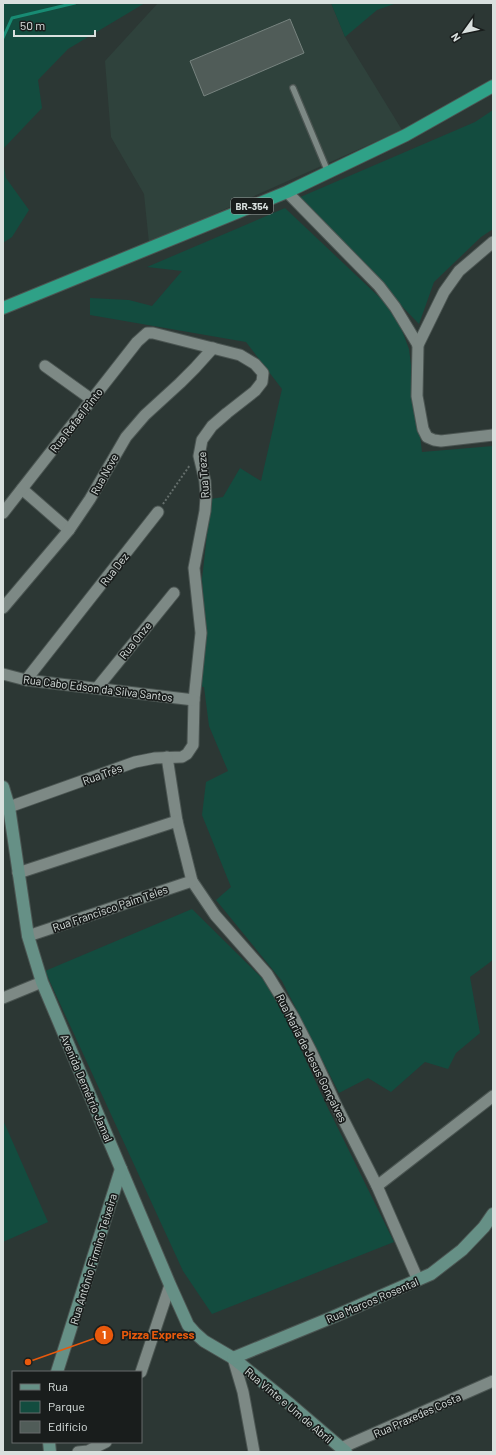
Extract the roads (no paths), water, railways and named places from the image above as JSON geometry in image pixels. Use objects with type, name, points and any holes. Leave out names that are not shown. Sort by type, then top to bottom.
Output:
[{"type":"highway","name":"BR-354","points":[[3,308],[287,192],[406,135],[493,86]]},
{"type":"street","points":[[287,192],[378,286],[395,307],[418,345]]},
{"type":"street","points":[[493,242],[459,271],[444,292],[418,345],[417,396],[423,429],[427,436],[434,440],[441,442],[493,435]]},
{"type":"street","name":"Rua Treze","points":[[153,333],[240,355],[255,364],[262,373],[262,382],[255,391],[212,426],[202,440],[200,456],[205,481],[206,497],[205,511],[194,568],[201,633],[194,700],[193,745]]},
{"type":"street","name":"Rua Rafael Pinto","points":[[3,513],[137,342],[147,334],[153,333]]},
{"type":"street","name":"Rua Nove","points":[[3,608],[69,530],[90,499],[126,436],[145,415],[185,378],[213,348]]},
{"type":"street","points":[[45,366],[92,398]]},
{"type":"street","points":[[22,489],[69,530]]},
{"type":"street","name":"Rua Dez","points":[[26,680],[158,512]]},
{"type":"street","name":"Rua Onze","points":[[97,688],[174,592]]},
{"type":"street","name":"Rua Cabo Edson da Silva Santos","points":[[3,674],[26,680],[194,700]]},
{"type":"street","name":"Rua Três","points":[[9,807],[135,762],[167,757],[182,757],[187,754],[193,745]]},
{"type":"street","name":"Rua Maria de Jesus Gonçalves","points":[[167,757],[177,821],[192,881],[215,915],[267,974],[278,990],[311,1051],[336,1105],[377,1186],[418,1280]]},
{"type":"street","name":"Avenida Demétrio Jamal","points":[[3,787],[9,807],[28,936],[42,982],[188,1325],[204,1341],[233,1358]]},
{"type":"street","points":[[18,873],[177,821]]},
{"type":"street","name":"Rua Francisco Paim Teles","points":[[28,936],[192,881]]},
{"type":"street","points":[[3,998],[42,982]]},
{"type":"street","points":[[377,1186],[493,1096]]},
{"type":"street","name":"Rua Antônio Firmino Teixeira","points":[[57,1371],[121,1169]]},
{"type":"street","name":"Rua Marcos Rosental","points":[[233,1358],[333,1317],[431,1274],[462,1250],[484,1227],[493,1214]]},
{"type":"street","points":[[141,1371],[170,1285]]},
{"type":"street","points":[[233,1358],[243,1392],[254,1452]]},
{"type":"street","name":"Rua Vinte e Um de Abril","points":[[233,1358],[343,1450]]},
{"type":"street","name":"Rua Praxedes Costa","points":[[343,1450],[493,1381]]},
{"type":"street","points":[[78,1452],[88,1451],[104,1443]]},
{"type":"lane","points":[[293,88],[328,172]]},
{"type":"waterway","points":[[3,38],[12,18],[75,3]]},
{"type":"place","name":"Pizza Express","points":[[28,1362]]}]
